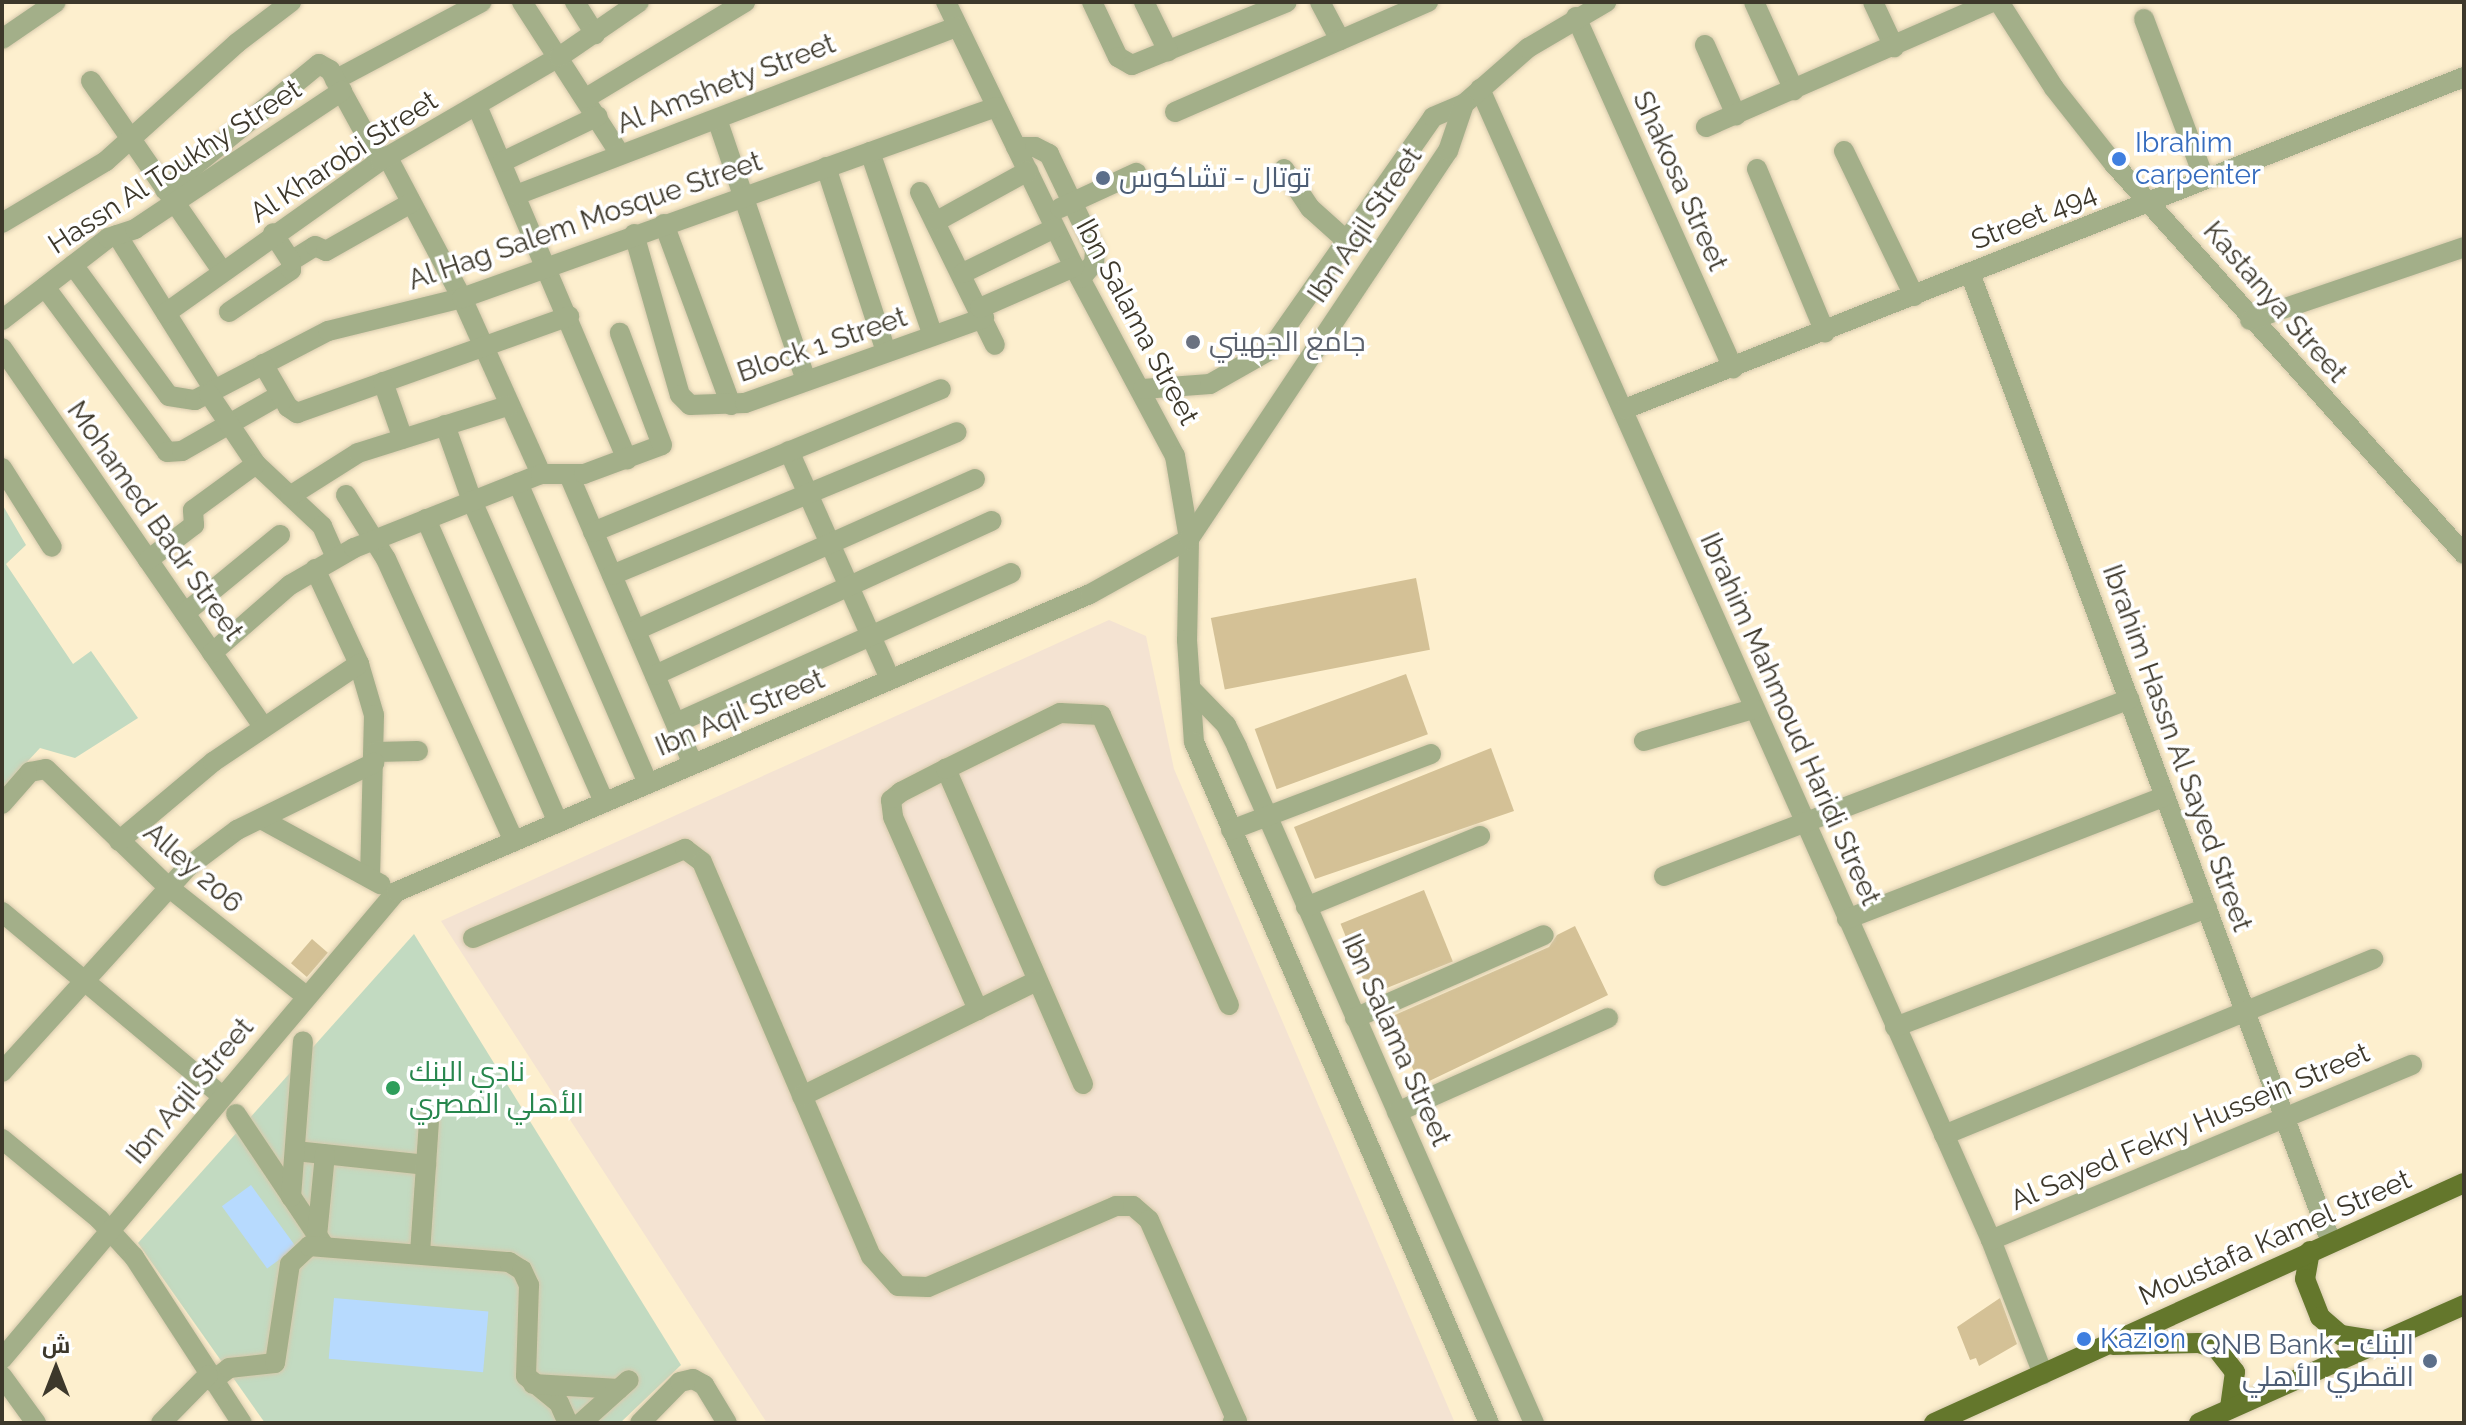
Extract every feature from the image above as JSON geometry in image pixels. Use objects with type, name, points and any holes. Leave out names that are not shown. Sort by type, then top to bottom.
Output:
[{"type":"main road","name":"Moustafa Kamel Street","points":[[1934,1423],[2464,1183]]},
{"type":"main road","points":[[2310,1251],[2305,1279],[2320,1317],[2341,1335],[2383,1340]]},
{"type":"main road","points":[[2199,1423],[2464,1305]]},
{"type":"main road","points":[[2104,1346],[2199,1343],[2217,1349],[2235,1372],[2230,1409]]},
{"type":"street","points":[[2,39],[56,2]]},
{"type":"street","points":[[2,223],[131,141],[237,43],[291,2]]},
{"type":"street","name":"Hassn Al Toukhy Street","points":[[2,320],[73,265],[170,197],[338,86],[482,2]]},
{"type":"street","points":[[575,2],[595,34]]},
{"type":"street","name":"Al Kharobi Street","points":[[166,313],[273,233],[384,159],[559,57],[639,2]]},
{"type":"street","points":[[586,98],[745,2]]},
{"type":"street","points":[[1092,2],[1118,57],[1132,65],[1168,51],[1255,8],[1287,2]]},
{"type":"street","points":[[1144,2],[1168,51]]},
{"type":"street","points":[[1320,2],[1340,40]]},
{"type":"street","points":[[1175,112],[1428,2]]},
{"type":"street","name":"Ibn Aqil Street","points":[[2,1359],[396,892],[1116,583],[1189,539],[1448,151],[1464,104],[1528,48],[1606,2]]},
{"type":"street","points":[[1754,2],[1794,90]]},
{"type":"street","points":[[1873,2],[1894,47]]},
{"type":"street","points":[[1706,127],[1992,2]]},
{"type":"street","name":"Kastanya Street","points":[[1999,2],[2083,127],[2250,320],[2460,544]]},
{"type":"street","points":[[531,5],[559,57],[620,154]]},
{"type":"street","name":"Ibn Salama Street","points":[[954,10],[996,107],[1077,273],[1143,389],[1175,456],[1189,539],[1187,640],[1194,742],[1489,1423]]},
{"type":"street","name":"Al Amshety Street","points":[[516,195],[717,119],[954,10]]},
{"type":"street","name":"Shakosa Street","points":[[1576,17],[1733,368]]},
{"type":"street","points":[[2144,19],[2204,178]]},
{"type":"street","points":[[1705,45],[1736,115]]},
{"type":"street","points":[[170,197],[313,65],[325,66],[411,203],[462,298],[541,474]]},
{"type":"street","name":"Street 494","points":[[1625,409],[2464,77]]},
{"type":"street","points":[[91,81],[222,271]]},
{"type":"street","name":"Ibrahim Mahmoud Haridi Street","points":[[1480,89],[1625,409],[1753,709],[1991,1240],[2043,1374]]},
{"type":"street","name":"Ibn Aqil Street","points":[[1143,389],[1188,389],[1252,365],[1285,334],[1349,243],[1422,129],[1448,108],[1464,104]]},
{"type":"street","points":[[477,106],[569,316],[627,459]]},
{"type":"street","name":"Al Hag Salem Mosque Street","points":[[73,265],[169,396],[184,401],[212,392],[328,331],[462,298],[996,107]]},
{"type":"street","points":[[502,162],[598,116]]},
{"type":"street","points":[[717,119],[806,380]]},
{"type":"street","points":[[1016,147],[1035,147],[1049,154],[1095,250],[1091,269],[1077,273]]},
{"type":"street","points":[[1844,151],[1914,296]]},
{"type":"street","points":[[870,152],[933,336]]},
{"type":"street","points":[[826,167],[886,352]]},
{"type":"street","points":[[1284,169],[1310,208],[1349,243]]},
{"type":"street","points":[[1757,169],[1825,332]]},
{"type":"street","points":[[937,221],[1028,171]]},
{"type":"street","points":[[963,273],[1052,221],[1072,202],[1136,173]]},
{"type":"street","points":[[920,192],[963,273],[995,345]]},
{"type":"street","points":[[229,312],[288,273],[291,261],[315,246],[326,251],[411,203]]},
{"type":"street","points":[[664,224],[731,405]]},
{"type":"street","points":[[273,233],[291,261]]},
{"type":"street","name":"Block 1 Street","points":[[634,234],[680,395],[690,405],[731,405],[806,380],[933,336],[1077,273]]},
{"type":"street","points":[[117,235],[256,464],[322,526],[336,557]]},
{"type":"street","points":[[2250,320],[2464,247]]},
{"type":"street","name":"Ibrahim Hassn Al Sayed Street","points":[[1970,273],[2331,1242]]},
{"type":"street","points":[[45,287],[167,452],[182,451],[280,395]]},
{"type":"street","points":[[263,364],[280,395],[297,413],[569,316]]},
{"type":"street","points":[[212,653],[315,569],[372,539],[541,474],[569,475],[627,459],[663,441],[620,333]]},
{"type":"street","name":"Mohamed Badr Street","points":[[2,348],[263,726]]},
{"type":"street","points":[[383,382],[403,439]]},
{"type":"street","points":[[593,532],[941,389]]},
{"type":"street","points":[[290,496],[342,460],[510,405]]},
{"type":"street","points":[[445,425],[472,501],[604,802]]},
{"type":"street","points":[[612,575],[957,432]]},
{"type":"street","points":[[789,451],[890,679]]},
{"type":"street","points":[[148,560],[194,525],[193,510],[256,464]]},
{"type":"street","points":[[2,468],[52,547]]},
{"type":"street","points":[[569,475],[693,764]]},
{"type":"street","points":[[636,630],[975,479]]},
{"type":"street","points":[[518,483],[648,783]]},
{"type":"street","points":[[346,495],[386,559],[514,841]]},
{"type":"street","points":[[426,519],[558,823]]},
{"type":"street","points":[[655,675],[991,521]]},
{"type":"street","points":[[185,613],[280,535]]},
{"type":"street","points":[[315,569],[359,664],[374,715],[370,878]]},
{"type":"street","points":[[676,723],[1011,573]]},
{"type":"street","points":[[119,841],[263,726],[359,664]]},
{"type":"street","name":"Ibn Salama Street","points":[[1192,690],[1226,725],[1534,1423]]},
{"type":"street","points":[[1664,876],[2129,699]]},
{"type":"street","points":[[1644,741],[1753,709]]},
{"type":"street","points":[[978,1010],[893,817],[891,800],[901,792],[1060,713],[1101,715],[1229,1005]]},
{"type":"street","points":[[2,1072],[167,886],[212,847],[374,757],[418,751]]},
{"type":"street","points":[[1231,830],[1431,754]]},
{"type":"street","name":"Alley 206","points":[[2,804],[30,772],[46,769],[53,773],[167,886],[306,996]]},
{"type":"street","points":[[946,769],[1083,1084]]},
{"type":"street","points":[[1847,919],[2165,796]]},
{"type":"street","points":[[261,819],[396,892]]},
{"type":"street","points":[[1306,907],[1480,836]]},
{"type":"street","points":[[473,938],[685,849],[702,862],[871,1256],[898,1286],[928,1287],[1116,1206],[1133,1206],[1149,1220],[1237,1421],[1232,1423]]},
{"type":"street","points":[[1895,1027],[2207,908]]},
{"type":"street","points":[[2,912],[222,1096]]},
{"type":"street","points":[[1355,1018],[1544,935]]},
{"type":"street","points":[[1944,1135],[2373,959]]},
{"type":"street","points":[[802,1096],[1037,981]]},
{"type":"street","points":[[1397,1112],[1608,1018]]},
{"type":"street","points":[[291,1197],[303,1041]]},
{"type":"street","name":"Al Sayed Fekry Hussein Street","points":[[1991,1240],[2412,1065]]},
{"type":"street","points":[[236,1114],[320,1240]]},
{"type":"street","points":[[420,1253],[429,1121]]},
{"type":"street","points":[[2,1139],[111,1231],[134,1257],[242,1423]]},
{"type":"street","points":[[296,1151],[426,1165]]},
{"type":"street","points":[[320,1240],[325,1154]]},
{"type":"street","points":[[161,1423],[210,1378],[229,1368],[275,1363],[290,1264],[301,1250],[320,1240],[509,1262],[522,1270],[529,1285],[524,1368],[533,1384],[559,1403],[568,1423]]},
{"type":"street","points":[[2,1376],[36,1423]]},
{"type":"street","points":[[640,1423],[680,1382],[693,1379],[704,1385],[727,1423]]},
{"type":"street","points":[[533,1384],[624,1385],[581,1423]]},
{"type":"shaded area","points":[[1109,620],[1146,636],[1174,769],[1455,1423],[767,1423],[441,921]]},
{"type":"green space","points":[[2,504],[26,545],[6,564],[73,664],[91,651],[138,718],[75,758],[40,748],[2,789]]},
{"type":"green space","name":"نادي البنك الأهلي المصري","points":[[414,934],[681,1365],[620,1423],[265,1423],[138,1243]]},
{"type":"water","points":[[251,1185],[296,1247],[267,1268],[222,1206]]},
{"type":"water","points":[[334,1298],[488,1312],[483,1372],[329,1359]]},
{"type":"building","points":[[1416,578],[1430,650],[1225,690],[1211,618]]},
{"type":"building","points":[[1406,674],[1428,734],[1277,789],[1255,729]]},
{"type":"building","points":[[1491,748],[1514,811],[1315,879],[1294,827]]},
{"type":"building","points":[[1424,890],[1453,961],[1369,995],[1341,924]]},
{"type":"building","points":[[1575,926],[1608,995],[1421,1085],[1388,1018],[1549,947],[1557,935]]},
{"type":"building","points":[[312,939],[328,953],[307,977],[291,963]]},
{"type":"building","points":[[2000,1298],[2017,1344],[1979,1366],[1976,1358],[1970,1360],[1957,1327]]},
{"type":"place","name":"Ibrahim carpenter","points":[[2119,159]]},
{"type":"place","name":"توتال - تشاكوس","points":[[1103,178]]},
{"type":"place","name":"جامع الجهيني","points":[[1193,342]]},
{"type":"place","name":"نادي البنك الأهلي المصري","points":[[393,1088]]},
{"type":"place","name":"Kazion","points":[[2084,1339]]},
{"type":"place","name":"QNB Bank - البنك القطري الأهلي","points":[[2430,1361]]}]
